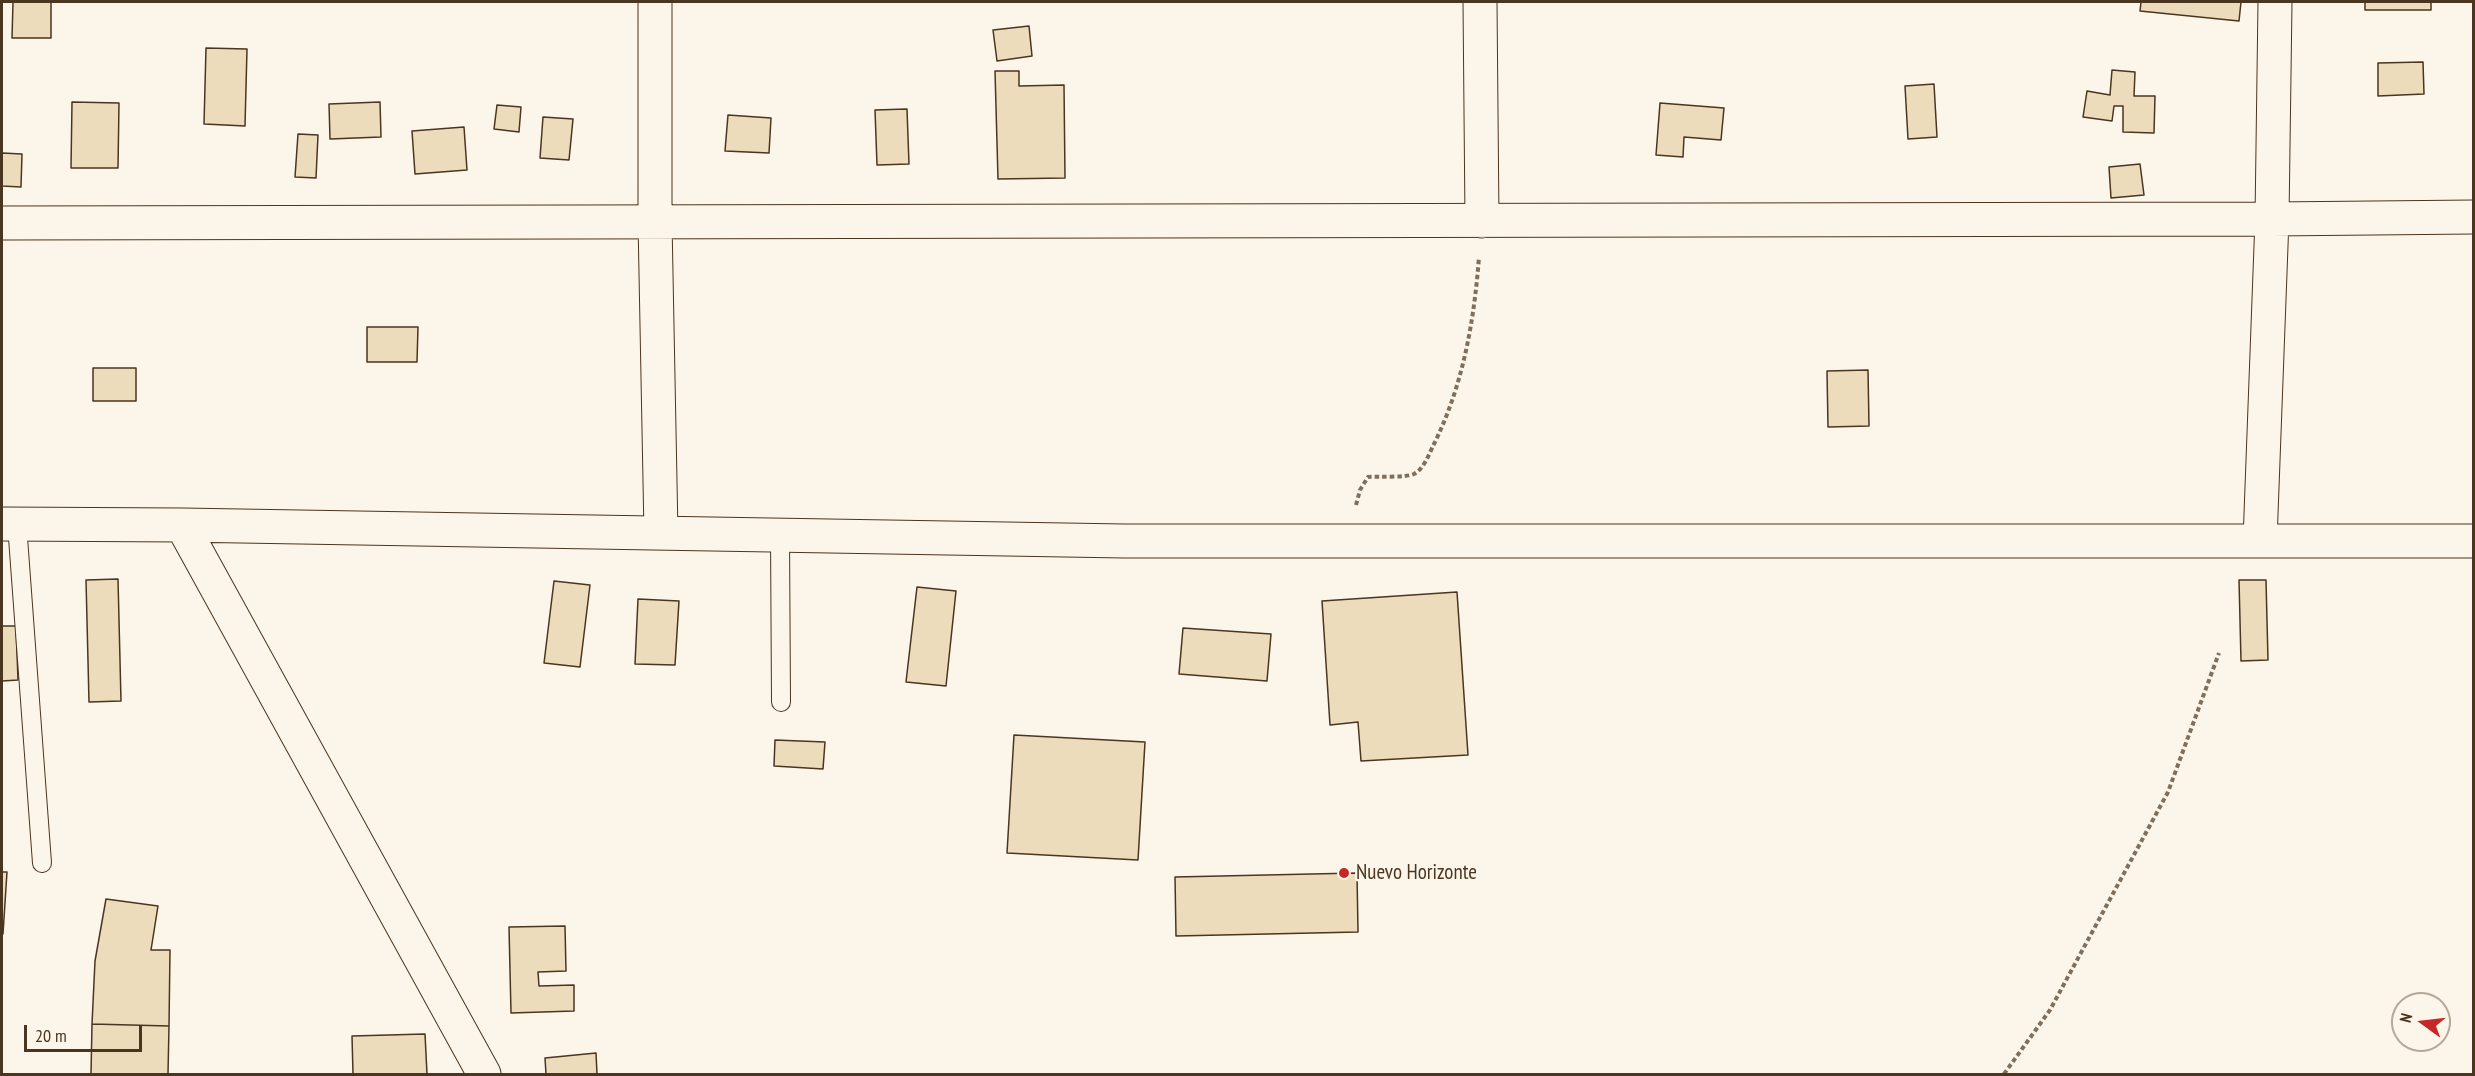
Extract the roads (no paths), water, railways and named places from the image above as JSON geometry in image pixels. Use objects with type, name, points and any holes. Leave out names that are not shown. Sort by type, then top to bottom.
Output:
[{"type":"street","points":[[655,2],[655,222],[661,533]]},
{"type":"street","points":[[1480,2],[1482,221]]},
{"type":"street","points":[[2260,541],[2272,219],[2275,2]]},
{"type":"street","points":[[2,223],[2474,217]]},
{"type":"street","points":[[9,524],[1124,541],[2474,541]]},
{"type":"street","points":[[182,525],[484,1074]]},
{"type":"lane","points":[[9,524],[42,863]]},
{"type":"lane","points":[[780,535],[782,702]]},
{"type":"place","name":"Nuevo Horizonte","points":[[1344,873]]}]
